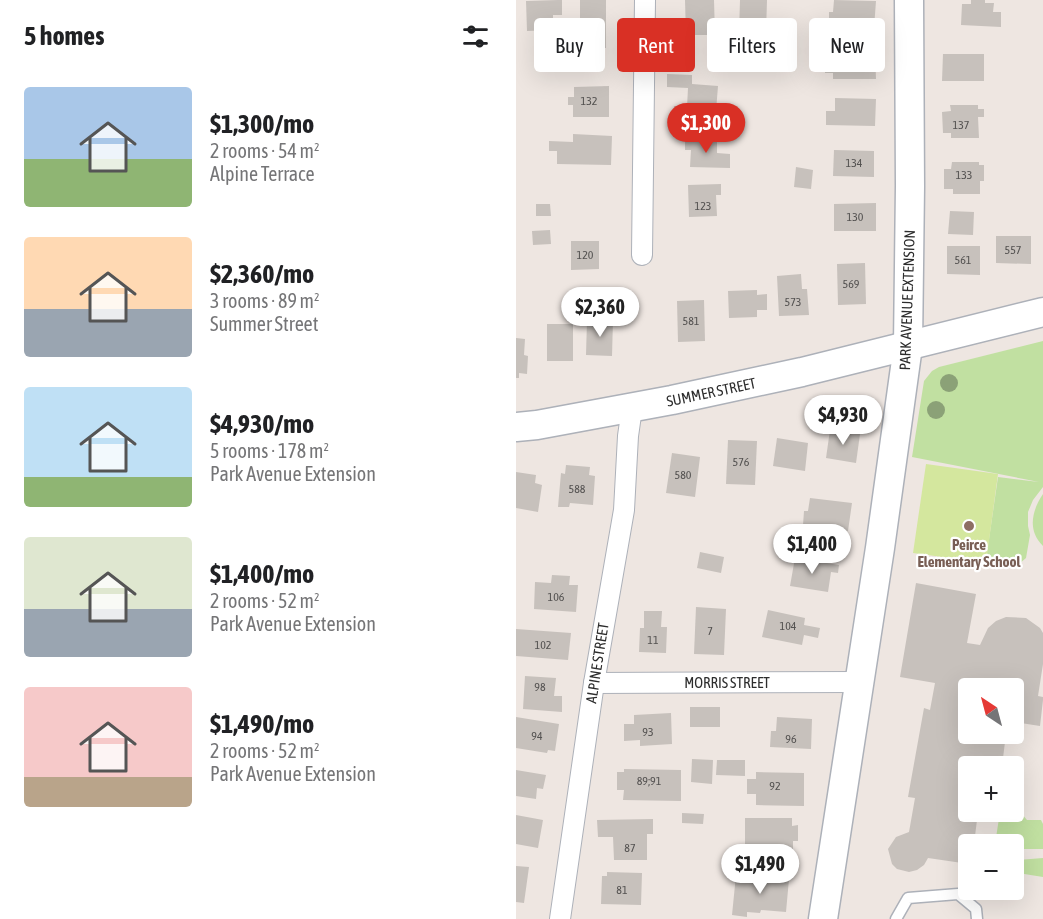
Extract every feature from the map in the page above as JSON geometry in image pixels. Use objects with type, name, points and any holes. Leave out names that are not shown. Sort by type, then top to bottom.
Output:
[{"type":"main road","name":"PARK AVENUE EXTENSION","points":[[823,919],[860,682],[908,346],[909,0]]},
{"type":"main road","name":"SUMMER STREET","points":[[516,427],[632,408],[791,374],[1043,312]]},
{"type":"street","points":[[642,255],[645,0]]},
{"type":"street","name":"ALPINE STREET","points":[[560,919],[594,683],[624,510],[632,408]]},
{"type":"street","name":"MORRIS STREET","points":[[594,683],[860,682]]},
{"type":"lane","points":[[896,919],[908,898],[958,894],[976,909],[977,919]]},
{"type":"green space","points":[[1043,341],[1043,487],[1033,500],[1028,512],[1030,535],[1026,558],[1019,564],[986,560],[998,477],[1039,482],[912,457],[924,381],[932,371],[939,367]]},
{"type":"green space","points":[[926,464],[998,474],[986,563],[913,553]]},
{"type":"green space","points":[[1043,494],[1043,546],[1035,534],[1033,520],[1036,507]]},
{"type":"green space","points":[[1024,816],[1027,820],[1041,820],[1043,849],[1024,849],[1024,834],[997,834],[998,822],[1024,822]]},
{"type":"green space","points":[[1043,858],[1043,877],[1024,874],[1024,860]]},
{"type":"building","points":[[562,0],[562,15],[553,15],[553,18],[534,18],[534,31],[527,31],[526,1]]},
{"type":"building","points":[[580,0],[606,0],[606,48],[605,18],[580,18]]},
{"type":"building","points":[[685,0],[714,0],[715,18],[707,18],[707,35],[695,35],[695,18],[686,18]]},
{"type":"building","points":[[740,0],[767,0],[766,18],[739,18]]},
{"type":"building","points":[[834,0],[876,1],[875,18],[829,18],[829,12],[833,12]]},
{"type":"building","points":[[971,0],[985,0],[985,3],[994,3],[993,12],[1001,12],[1001,27],[961,25],[962,4],[971,4]]},
{"type":"building","points":[[943,54],[984,54],[984,81],[942,81]]},
{"type":"building","points":[[876,72],[876,79],[833,79],[833,73],[825,73]]},
{"type":"building","points":[[667,74],[692,75],[692,84],[718,86],[716,111],[693,109],[693,115],[673,114],[674,106],[687,107],[688,88],[667,87]]},
{"type":"building","points":[[609,86],[609,117],[573,117],[573,105],[568,105],[568,97],[574,97],[574,87]]},
{"type":"building","points":[[835,98],[876,99],[875,126],[826,125],[826,111],[835,111]]},
{"type":"building","points":[[950,105],[978,105],[978,109],[984,109],[984,117],[978,117],[979,138],[951,138],[951,133],[943,133],[942,112],[951,111]]},
{"type":"building","points":[[573,134],[612,136],[611,165],[557,164],[557,151],[549,151],[549,141],[573,142]]},
{"type":"building","points":[[685,139],[717,140],[717,153],[730,154],[730,168],[690,167],[691,150],[685,150]]},
{"type":"building","points":[[834,150],[874,151],[874,177],[833,176]]},
{"type":"building","points":[[952,162],[979,162],[979,165],[984,165],[984,181],[980,181],[980,194],[953,194],[953,189],[944,189],[944,169],[951,169]]},
{"type":"building","points":[[796,167],[813,170],[811,189],[794,187]]},
{"type":"building","points":[[721,184],[721,195],[716,195],[717,216],[689,217],[688,185]]},
{"type":"building","points":[[876,203],[876,231],[834,231],[834,204]]},
{"type":"building","points":[[536,204],[550,204],[551,216],[536,216]]},
{"type":"building","points":[[950,211],[974,212],[973,235],[948,234]]},
{"type":"building","points":[[550,230],[551,244],[533,245],[532,231]]},
{"type":"building","points":[[996,236],[1031,236],[1031,264],[996,263]]},
{"type":"building","points":[[571,241],[599,241],[599,269],[571,270]]},
{"type":"building","points":[[947,246],[980,246],[980,275],[947,274]]},
{"type":"building","points":[[865,263],[866,304],[838,305],[837,264]]},
{"type":"building","points":[[801,274],[802,289],[807,289],[809,315],[779,316],[777,276]]},
{"type":"building","points":[[757,290],[757,295],[767,294],[767,310],[757,310],[757,317],[729,318],[728,291]]},
{"type":"building","points":[[704,300],[705,341],[678,342],[677,301]]},
{"type":"building","points":[[587,320],[613,320],[612,356],[586,355]]},
{"type":"building","points":[[547,324],[573,324],[573,361],[547,361]]},
{"type":"building","points":[[516,338],[525,339],[524,355],[528,356],[527,374],[519,373],[519,378],[516,378]]},
{"type":"building","points":[[830,430],[860,434],[856,463],[826,458]]},
{"type":"building","points":[[777,438],[808,443],[805,471],[773,466]]},
{"type":"building","points":[[728,440],[757,441],[755,485],[726,484]]},
{"type":"building","points":[[672,453],[700,457],[695,497],[666,493]]},
{"type":"building","points":[[566,465],[590,467],[589,475],[595,476],[593,505],[570,503],[569,507],[558,507],[561,473],[565,474]]},
{"type":"building","points":[[516,472],[536,475],[535,483],[542,485],[538,512],[516,508]]},
{"type":"building","points":[[810,498],[852,503],[848,531],[803,525],[804,511],[808,511]]},
{"type":"building","points":[[700,552],[724,557],[721,573],[697,568]]},
{"type":"building","points":[[795,558],[839,565],[838,573],[831,572],[828,592],[790,586]]},
{"type":"building","points":[[552,575],[570,576],[569,585],[578,585],[576,612],[534,609],[535,582],[551,583]]},
{"type":"building","points":[[916,583],[976,594],[967,643],[980,645],[988,628],[996,621],[1006,617],[1026,618],[1043,633],[1043,664],[1038,696],[1043,697],[1040,726],[1024,724],[1024,678],[958,678],[958,744],[1005,744],[1003,756],[958,756],[958,822],[977,822],[975,834],[958,834],[958,862],[928,858],[924,865],[909,872],[897,869],[892,864],[888,849],[896,837],[909,832],[915,798],[908,797],[924,708],[930,710],[935,683],[900,677]]},
{"type":"building","points":[[696,607],[726,609],[724,655],[694,654]]},
{"type":"building","points":[[768,610],[805,618],[804,625],[820,628],[818,638],[804,635],[802,645],[762,637]]},
{"type":"building","points":[[644,611],[662,611],[661,627],[667,627],[666,653],[639,652],[640,628],[644,628]]},
{"type":"building","points":[[516,629],[571,633],[568,660],[516,656]]},
{"type":"building","points":[[525,676],[556,678],[554,696],[562,696],[562,712],[523,709]]},
{"type":"building","points":[[690,707],[720,707],[720,727],[690,727]]},
{"type":"building","points":[[671,713],[672,744],[640,746],[640,740],[624,741],[624,724],[634,724],[634,715]]},
{"type":"building","points":[[516,717],[559,724],[555,751],[548,750],[547,753],[516,748]]},
{"type":"building","points":[[777,717],[812,719],[811,749],[770,747],[771,731],[776,731]]},
{"type":"building","points":[[692,759],[713,760],[712,784],[691,782]]},
{"type":"building","points":[[717,760],[745,760],[745,776],[716,775]]},
{"type":"building","points":[[624,769],[681,770],[681,801],[623,800],[624,790],[617,790],[617,772],[624,772]]},
{"type":"building","points":[[516,770],[546,775],[543,789],[537,788],[536,799],[516,796]]},
{"type":"building","points":[[756,772],[804,773],[804,806],[756,805],[756,794],[747,794],[747,779],[756,779]]},
{"type":"building","points":[[682,813],[704,814],[703,824],[682,823]]},
{"type":"building","points":[[516,815],[543,820],[538,848],[516,844]]},
{"type":"building","points":[[745,818],[792,818],[792,826],[798,825],[798,841],[793,841],[793,851],[760,851],[760,855],[748,855],[748,851],[745,851]]},
{"type":"building","points":[[653,819],[653,834],[647,834],[647,860],[614,860],[613,837],[598,837],[597,820]]},
{"type":"building","points":[[516,866],[529,867],[524,903],[516,902]]},
{"type":"building","points":[[607,872],[642,873],[641,905],[601,904],[602,876],[607,876]]},
{"type":"building","points":[[736,875],[789,879],[786,912],[761,910],[760,913],[747,912],[747,917],[732,915]]},
{"type":"place","name":"Peirce Elementary School","points":[[969,526]]}]
